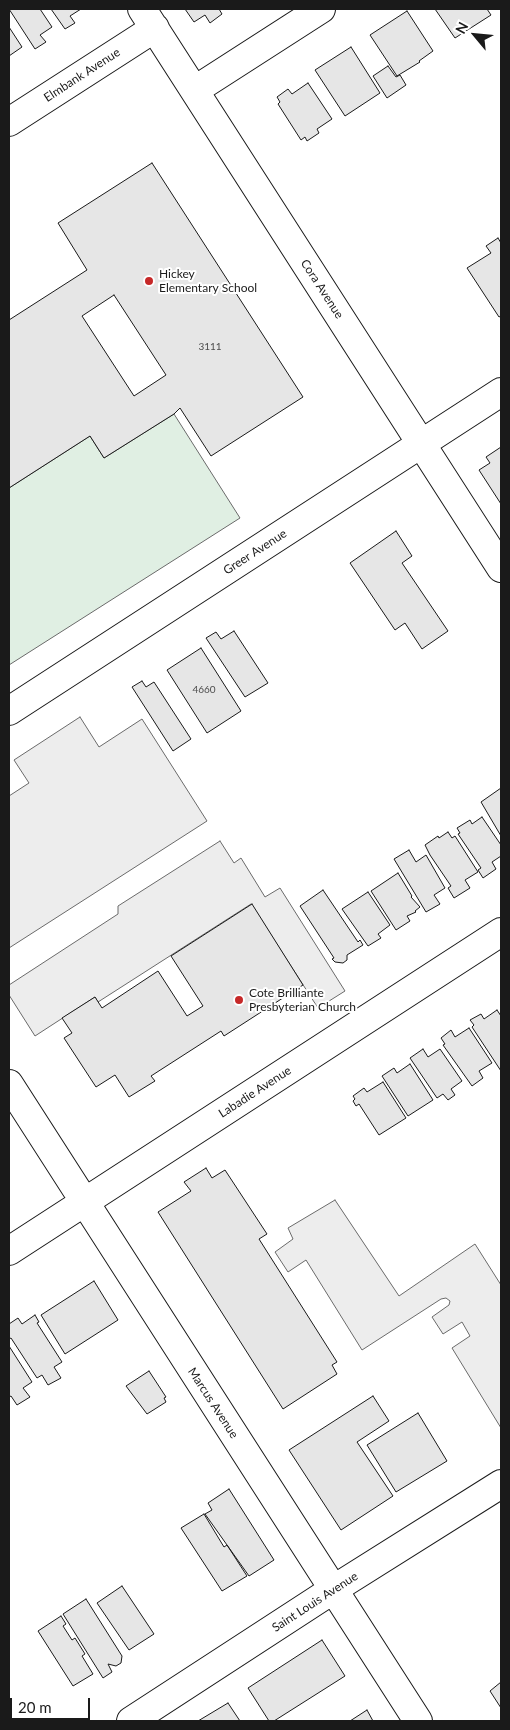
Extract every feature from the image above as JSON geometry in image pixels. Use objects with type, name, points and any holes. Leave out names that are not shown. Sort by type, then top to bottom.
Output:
[{"type":"street","points":[[195,90],[321,9]]},
{"type":"street","name":"Cora Avenue","points":[[149,18],[501,568]]},
{"type":"street","name":"Elmbank Avenue","points":[[9,122],[149,18]]},
{"type":"street","name":"Greer Avenue","points":[[9,711],[501,392]]},
{"type":"street","name":"Labadie Avenue","points":[[9,1252],[501,932]]},
{"type":"street","name":"Marcus Avenue","points":[[9,1084],[84,1204],[418,1721]]},
{"type":"street","name":"Saint Louis Avenue","points":[[130,1721],[501,1484]]},
{"type":"green space","points":[[174,414],[240,518],[9,665],[9,488],[90,436],[104,458]]},
{"type":"shaded area","points":[[80,717],[99,747],[142,719],[207,821],[9,948],[9,796],[29,783],[14,760]]},
{"type":"shaded area","points":[[220,841],[234,863],[241,858],[265,897],[280,888],[345,991],[318,1008],[251,904],[98,1002],[95,997],[35,1036],[9,995],[9,985],[118,914],[118,906]]},
{"type":"shaded area","points":[[335,1200],[399,1296],[475,1244],[501,1285],[501,1428],[452,1348],[470,1336],[462,1322],[443,1334],[432,1317],[449,1305],[450,1301],[446,1298],[441,1299],[362,1350],[306,1260],[288,1272],[275,1252],[293,1239],[288,1228]]},
{"type":"building","points":[[9,9],[40,9],[52,27],[40,35],[46,42],[35,49]]},
{"type":"building","points":[[51,9],[81,9],[70,16],[75,23],[65,29]]},
{"type":"building","points":[[185,9],[219,9],[222,14],[210,23],[205,15],[194,22]]},
{"type":"building","points":[[435,9],[487,9],[491,15],[455,38]]},
{"type":"building","points":[[407,11],[433,51],[420,62],[397,76],[370,35]]},
{"type":"building","points":[[9,27],[22,47],[9,56]]},
{"type":"building","points":[[351,47],[380,93],[345,116],[315,70]]},
{"type":"building","points":[[388,66],[396,77],[400,75],[406,85],[387,98],[373,76]]},
{"type":"building","points":[[308,83],[332,119],[317,129],[319,133],[307,141],[305,137],[301,140],[278,104],[280,102],[277,97],[288,89],[292,94]]},
{"type":"building","name":"Hickey Elementary School","points":[[152,163],[303,397],[211,456],[180,408],[174,414],[104,458],[90,436],[9,488],[9,320],[87,270],[58,223]],"holes":[[[114,295],[166,375],[134,396],[82,316]]]},
{"type":"building","points":[[498,238],[501,243],[501,316],[499,317],[467,268],[491,253],[486,246]]},
{"type":"building","points":[[501,447],[501,504],[479,470],[490,463],[486,457]]},
{"type":"building","points":[[396,531],[412,556],[402,563],[448,631],[422,649],[405,623],[395,630],[350,563]]},
{"type":"building","points":[[234,631],[268,683],[245,697],[206,638],[216,632],[221,639]]},
{"type":"building","points":[[201,648],[241,711],[207,733],[167,670]]},
{"type":"building","points":[[142,681],[146,687],[154,682],[191,739],[173,751],[132,687]]},
{"type":"building","points":[[501,788],[501,836],[481,802]]},
{"type":"building","points":[[482,817],[501,845],[501,856],[492,862],[496,869],[483,878],[478,870],[481,868],[458,834],[460,833],[457,828],[470,820],[472,824]]},
{"type":"building","points":[[448,832],[452,838],[455,836],[478,872],[465,880],[470,888],[454,898],[448,888],[451,886],[425,845]]},
{"type":"building","points":[[409,850],[416,862],[426,855],[445,888],[434,895],[440,904],[426,912],[394,859]]},
{"type":"building","points":[[398,873],[411,897],[420,907],[416,912],[407,916],[410,921],[396,930],[371,891]]},
{"type":"building","points":[[323,890],[358,942],[360,940],[363,945],[347,955],[347,960],[343,963],[335,962],[332,959],[334,958],[300,906]]},
{"type":"building","points":[[368,892],[390,925],[378,934],[381,938],[368,946],[342,909]]},
{"type":"building","name":"Cote Brilliante Presbyterian Church","points":[[252,904],[303,985],[224,1036],[221,1031],[151,1076],[155,1081],[129,1097],[115,1075],[96,1087],[64,1038],[72,1033],[62,1018],[95,997],[102,1008],[158,971],[187,1016],[203,1006],[171,956]]},
{"type":"building","points":[[497,1010],[501,1016],[501,1071],[472,1027],[474,1025],[470,1020],[481,1014],[484,1019]]},
{"type":"building","points":[[469,1028],[492,1063],[479,1071],[483,1078],[472,1086],[443,1045],[445,1044],[441,1038],[451,1030],[455,1037]]},
{"type":"building","points":[[423,1049],[428,1057],[440,1049],[462,1081],[451,1089],[455,1095],[448,1100],[443,1094],[437,1098],[410,1058]]},
{"type":"building","points":[[410,1064],[433,1100],[408,1116],[382,1076],[394,1068],[397,1073]]},
{"type":"building","points":[[383,1082],[406,1118],[379,1135],[359,1104],[356,1106],[353,1096],[364,1088],[367,1092]]},
{"type":"building","points":[[206,1168],[212,1178],[225,1170],[267,1234],[259,1239],[337,1362],[332,1365],[337,1374],[283,1409],[158,1212],[191,1191],[184,1182]]},
{"type":"building","points":[[94,1281],[118,1320],[65,1354],[41,1315]]},
{"type":"building","points":[[35,1315],[39,1322],[37,1323],[62,1362],[54,1367],[61,1378],[48,1385],[42,1375],[37,1378],[11,1338],[9,1339],[9,1324],[18,1318],[22,1324]]},
{"type":"building","points":[[9,1346],[32,1382],[23,1388],[30,1397],[17,1405],[11,1396],[9,1397]]},
{"type":"building","points":[[149,1371],[166,1397],[164,1398],[166,1402],[147,1414],[126,1386]]},
{"type":"building","points":[[373,1396],[389,1421],[357,1442],[393,1496],[341,1530],[289,1450]]},
{"type":"building","points":[[418,1413],[447,1461],[396,1492],[367,1445]]},
{"type":"building","points":[[229,1489],[274,1560],[249,1576],[205,1514],[212,1510],[208,1503]]},
{"type":"building","points":[[204,1514],[224,1547],[227,1545],[247,1576],[222,1591],[181,1528]]},
{"type":"building","points":[[122,1586],[154,1634],[129,1650],[97,1603]]},
{"type":"building","points":[[86,1599],[122,1656],[121,1663],[116,1666],[108,1664],[112,1672],[103,1678],[63,1614]]},
{"type":"building","points":[[61,1616],[66,1624],[63,1626],[72,1640],[75,1638],[85,1654],[82,1656],[93,1674],[73,1686],[38,1631]]},
{"type":"building","points":[[322,1640],[345,1676],[274,1721],[269,1721],[248,1688]]},
{"type":"building","points":[[501,1682],[501,1708],[490,1691]]},
{"type":"building","points":[[228,1703],[240,1721],[198,1721]]},
{"type":"building","points":[[367,1710],[373,1721],[350,1721]]},
{"type":"place","name":"Hickey Elementary School","points":[[149,281]]},
{"type":"place","name":"Cote Brilliante Presbyterian Church","points":[[239,1000]]}]
